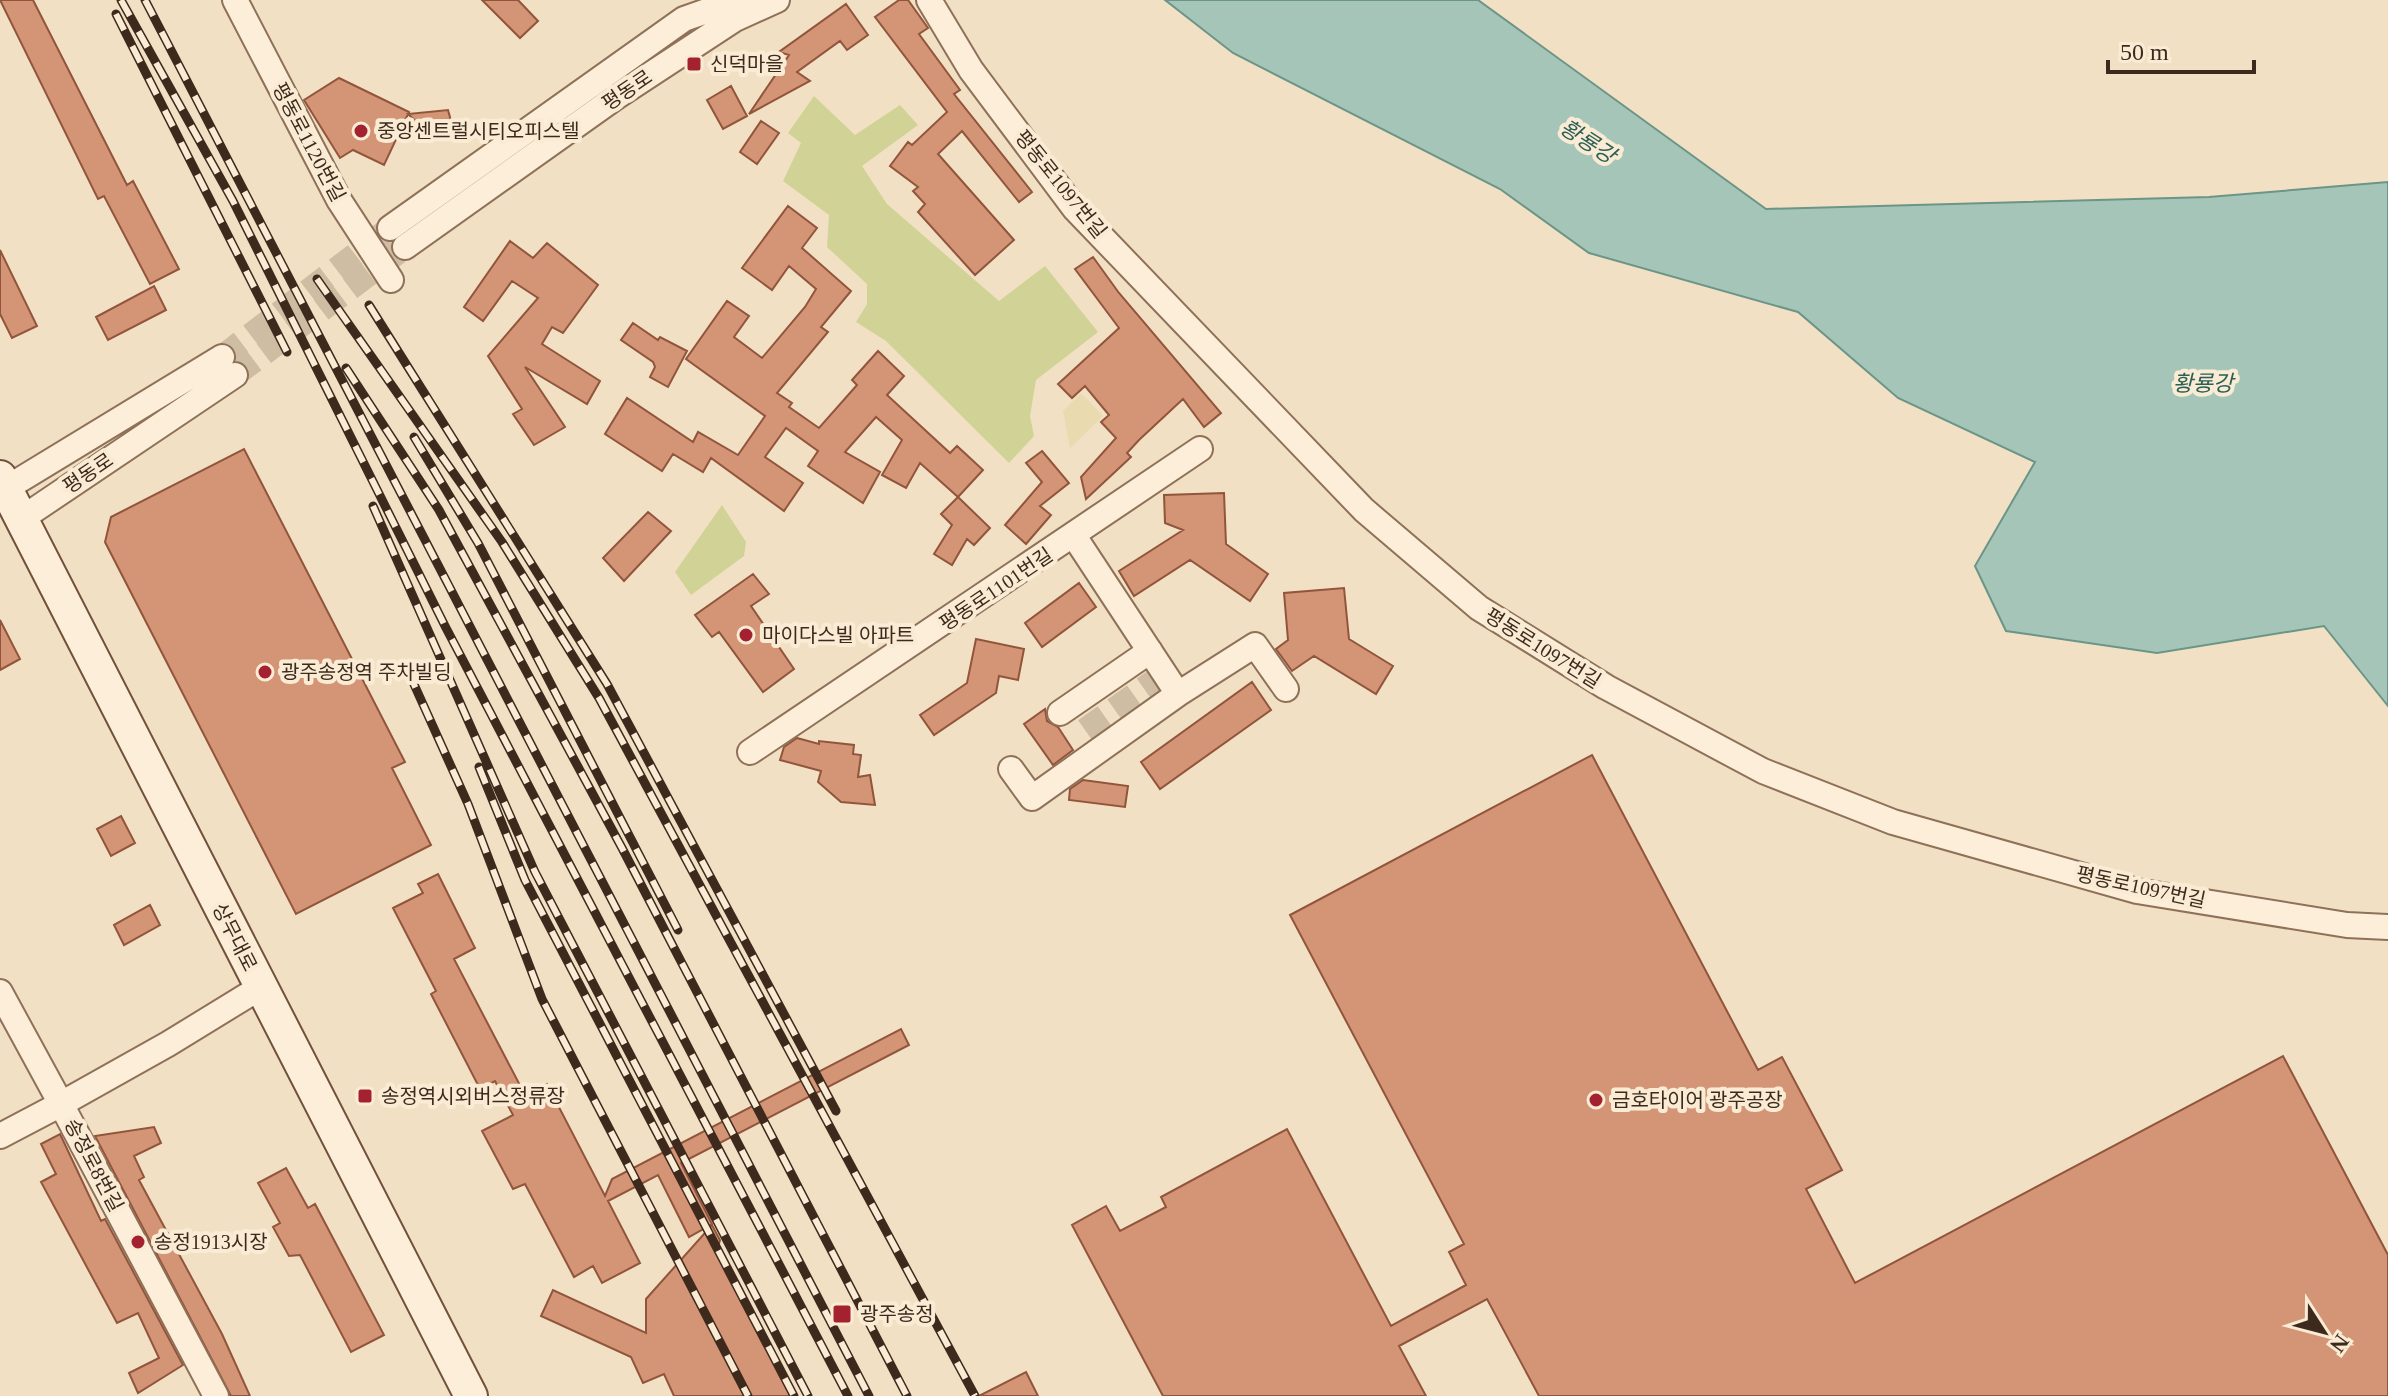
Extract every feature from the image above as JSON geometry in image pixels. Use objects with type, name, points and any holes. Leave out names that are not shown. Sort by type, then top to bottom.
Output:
[{"type":"main road","name":"상무대로","points":[[8,501],[471,1396]]},
{"type":"street","name":"평동로1120번길","points":[[235,0],[339,200],[391,280]]},
{"type":"street","name":"평동로","points":[[738,0],[684,19],[397,238],[735,19],[777,0]]},
{"type":"street","name":"평동로1097번길","points":[[929,0],[971,70],[1075,209],[1364,510],[1479,608],[1606,687],[1763,771],[1893,822],[2137,891],[2347,925],[2388,927]]},
{"type":"street","name":"평동로","points":[[8,501],[228,366],[8,501]]},
{"type":"street","name":"평동로1101번길","points":[[750,752],[1200,449]]},
{"type":"street","points":[[1074,536],[1178,694]]},
{"type":"street","points":[[1011,769],[1032,798],[1178,694],[1255,645],[1286,689]]},
{"type":"street","points":[[1060,713],[1150,651]]},
{"type":"street","points":[[61,1104],[261,987]]},
{"type":"street","name":"송정로8번길","points":[[0,992],[216,1396]]},
{"type":"street","name":"송정로8번길","points":[[0,1136],[61,1104]]},
{"type":"shaded area","points":[[1081,393],[1103,416],[1070,448],[1063,411]]},
{"type":"green space","points":[[814,96],[855,135],[900,105],[918,125],[862,166],[887,204],[999,301],[1045,266],[1098,332],[1036,380],[1030,416],[1034,436],[1009,463],[886,341],[856,322],[867,304],[867,284],[827,247],[829,215],[783,181],[801,143],[788,133]]},
{"type":"green space","points":[[722,505],[746,542],[744,556],[691,595],[675,572]]},
{"type":"water","name":"황룡강","points":[[1165,0],[1478,0],[1766,209],[2209,197],[2388,182],[2388,706],[2324,626],[2157,653],[2006,631],[1975,566],[2035,462],[1898,398],[1798,312],[1589,253],[1500,189],[1233,53]]},
{"type":"building","points":[[0,0],[33,0],[127,185],[133,181],[179,269],[150,284],[104,196],[98,199]]},
{"type":"building","points":[[482,0],[518,0],[538,21],[520,38]]},
{"type":"building","points":[[899,0],[908,0],[928,28],[919,34],[960,90],[954,94],[1032,192],[1019,202],[962,131],[938,154],[1014,240],[975,275],[918,212],[925,204],[913,191],[918,187],[890,166],[908,142],[912,145],[947,112],[875,17]]},
{"type":"building","points":[[846,4],[868,35],[847,50],[840,41],[797,72],[810,81],[749,114],[789,55],[779,52]]},
{"type":"building","name":"중앙센트럴시티오피스텔","points":[[339,78],[409,112],[384,165],[353,150],[340,158],[304,100]]},
{"type":"building","points":[[731,86],[747,116],[723,129],[707,100]]},
{"type":"building","points":[[448,110],[453,128],[433,137],[408,114]]},
{"type":"building","points":[[761,121],[779,133],[757,164],[740,152]]},
{"type":"building","points":[[788,206],[817,228],[802,248],[851,291],[821,327],[828,332],[777,393],[792,403],[789,407],[819,428],[857,385],[852,380],[878,351],[904,376],[887,395],[950,453],[957,446],[983,470],[958,497],[920,463],[906,488],[882,475],[902,440],[876,417],[845,452],[880,472],[863,503],[808,466],[818,451],[786,428],[765,457],[803,483],[784,511],[711,458],[703,472],[673,454],[662,471],[605,434],[627,398],[693,442],[698,432],[738,455],[765,416],[686,359],[727,301],[749,316],[734,337],[762,358],[805,307],[816,289],[789,266],[772,290],[742,268]]},
{"type":"building","points":[[510,241],[533,258],[547,243],[598,285],[563,333],[552,327],[542,344],[600,381],[587,404],[525,367],[565,427],[534,445],[513,414],[522,409],[488,356],[538,298],[512,281],[483,321],[464,307]]},
{"type":"building","points":[[0,250],[37,326],[12,338],[0,314]]},
{"type":"building","points":[[1093,257],[1119,293],[1221,413],[1204,427],[1183,399],[1127,453],[1131,457],[1086,499],[1081,477],[1116,438],[1101,422],[1109,415],[1085,386],[1072,398],[1058,384],[1119,328],[1075,269]]},
{"type":"building","points":[[154,286],[166,310],[108,340],[96,317]]},
{"type":"building","points":[[633,323],[658,340],[660,337],[687,351],[668,387],[650,377],[655,367],[653,362],[621,340]]},
{"type":"building","name":"광주송정역 주차빌딩","points":[[244,449],[405,762],[392,768],[431,845],[296,914],[105,542],[111,517]]},
{"type":"building","points":[[1042,451],[1069,483],[1040,506],[1051,515],[1026,544],[1005,525],[1042,482],[1026,463]]},
{"type":"building","points":[[1224,493],[1226,544],[1268,574],[1250,601],[1190,560],[1134,596],[1119,571],[1183,530],[1165,523],[1164,495]]},
{"type":"building","points":[[958,497],[990,528],[974,545],[967,539],[952,565],[934,554],[952,525],[941,514]]},
{"type":"building","points":[[648,512],[671,531],[624,581],[603,558]]},
{"type":"building","name":"마이다스빌 아파트","points":[[753,574],[769,594],[751,606],[794,669],[763,692],[719,632],[712,637],[695,615]]},
{"type":"building","points":[[1079,583],[1096,607],[1042,647],[1025,623]]},
{"type":"building","points":[[1344,588],[1349,639],[1393,666],[1376,694],[1314,656],[1292,671],[1276,649],[1288,640],[1284,593]]},
{"type":"building","points":[[0,620],[20,659],[0,670]]},
{"type":"building","points":[[976,639],[1024,649],[1018,680],[999,676],[996,693],[934,735],[920,715],[967,683]]},
{"type":"building","points":[[1252,682],[1271,710],[1160,789],[1141,762]]},
{"type":"building","points":[[1045,709],[1047,721],[1058,727],[1073,750],[1053,765],[1024,724]]},
{"type":"building","points":[[797,738],[819,744],[819,741],[854,745],[853,754],[861,755],[858,777],[870,775],[875,805],[841,802],[818,782],[821,771],[780,760],[784,747]]},
{"type":"building","name":"금호타이어 광주공장","points":[[1592,755],[1758,1070],[1782,1057],[1842,1170],[1806,1189],[1855,1283],[2283,1056],[2388,1255],[2388,1396],[1539,1396],[1487,1299],[1399,1346],[1426,1396],[1163,1396],[1072,1225],[1106,1206],[1120,1231],[1166,1207],[1161,1197],[1287,1129],[1391,1326],[1466,1285],[1449,1252],[1464,1244],[1290,915]]},
{"type":"building","points":[[1083,780],[1128,786],[1125,807],[1069,800],[1070,789]]},
{"type":"building","points":[[121,816],[135,843],[111,856],[97,829]]},
{"type":"building","points":[[438,874],[475,948],[454,959],[525,1095],[547,1084],[605,1196],[612,1179],[901,1029],[909,1045],[681,1163],[712,1224],[689,1237],[658,1175],[608,1201],[640,1263],[602,1283],[593,1266],[574,1277],[525,1184],[513,1189],[482,1131],[513,1115],[495,1081],[480,1089],[431,994],[436,991],[393,908],[423,893],[418,884]]},
{"type":"building","points":[[150,905],[160,925],[124,945],[114,925]]},
{"type":"building","points":[[154,1127],[161,1143],[134,1156],[144,1177],[139,1180],[222,1334],[250,1396],[231,1396],[95,1136]]},
{"type":"building","points":[[60,1134],[101,1221],[105,1219],[183,1365],[138,1393],[129,1373],[159,1358],[138,1313],[117,1323],[41,1182],[56,1174],[41,1144]]},
{"type":"building","points":[[286,1168],[308,1208],[315,1204],[384,1335],[351,1352],[300,1255],[289,1256],[273,1227],[280,1223],[258,1183]]},
{"type":"building","points":[[712,1225],[720,1240],[718,1247],[794,1396],[674,1396],[664,1374],[643,1383],[631,1357],[541,1316],[553,1290],[646,1333],[646,1299]]},
{"type":"building","points":[[1026,1372],[1038,1396],[979,1396]]},
{"type":"tunnel","points":[[222,357],[390,228]]},
{"type":"tunnel","points":[[235,375],[405,247]]},
{"type":"tunnel","points":[[1085,730],[1164,674]]},
{"type":"railway","points":[[121,0],[233,201],[445,626],[848,1396]]},
{"type":"railway","points":[[145,0],[869,1396]]},
{"type":"railway","points":[[116,14],[287,352]]},
{"type":"railway","points":[[317,279],[502,542],[599,698],[975,1396]]},
{"type":"railway","points":[[369,305],[607,684],[836,1111]]},
{"type":"railway","points":[[346,368],[439,510],[622,848],[907,1396]]},
{"type":"railway","points":[[414,437],[478,543],[678,930]]},
{"type":"railway","points":[[373,506],[535,872],[808,1396]]},
{"type":"railway","points":[[408,671],[468,804],[542,999],[748,1396]]},
{"type":"railway","points":[[479,767],[525,880],[794,1396]]},
{"type":"place","name":"신덕마을","points":[[694,64]]},
{"type":"place","name":"중앙센트럴시티오피스텔","points":[[361,131]]},
{"type":"place","name":"마이다스빌 아파트","points":[[746,635]]},
{"type":"place","name":"광주송정역 주차빌딩","points":[[265,672]]},
{"type":"place","name":"송정역시외버스정류장","points":[[365,1096]]},
{"type":"place","name":"금호타이어 광주공장","points":[[1596,1100]]},
{"type":"place","name":"송정1913시장","points":[[138,1242]]},
{"type":"place","name":"광주송정","points":[[842,1314]]}]
